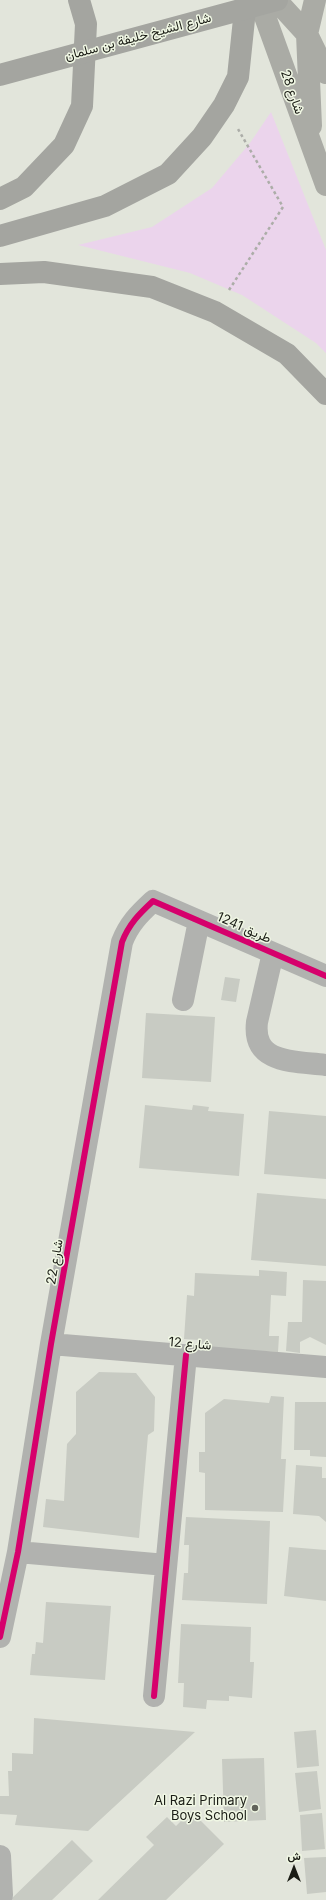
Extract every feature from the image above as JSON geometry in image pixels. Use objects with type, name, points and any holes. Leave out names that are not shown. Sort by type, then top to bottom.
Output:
[{"type":"highway","points":[[0,199],[24,187],[64,146],[82,106],[86,24],[79,0]]},
{"type":"highway","points":[[0,236],[106,206],[168,174],[202,137],[224,105],[238,77],[246,0]]},
{"type":"highway","name":"شارع الشيخ خليفة بن سلمان","points":[[0,75],[276,0]]},
{"type":"highway","points":[[0,274],[44,272],[152,287],[215,312],[287,354],[326,394]]},
{"type":"main road","name":"شارع 28","points":[[260,0],[311,146],[326,184]]},
{"type":"main road","points":[[276,0],[308,34],[326,73]]},
{"type":"main road","points":[[311,146],[308,34],[315,0]]},
{"type":"street","name":"طريق 1241","points":[[153,901],[326,976]]},
{"type":"street","name":"شارع 22","points":[[0,1637],[18,1552],[52,1344],[122,942],[132,921],[153,901]]},
{"type":"street","points":[[183,1000],[199,921]]},
{"type":"street","points":[[273,953],[257,1022],[256,1034],[259,1044],[267,1054],[277,1058],[326,1065]]},
{"type":"street","name":"شارع 12","points":[[52,1344],[326,1367]]},
{"type":"street","points":[[154,1696],[186,1355]]},
{"type":"street","points":[[18,1552],[166,1565]]},
{"type":"street","points":[[0,1856],[2,1895]]},
{"type":"path","points":[[215,312],[283,207],[224,105]]},
{"type":"shaded area","points":[[271,112],[326,250],[326,353],[316,343],[242,295],[190,273],[78,245],[152,227],[212,188],[250,143]]},
{"type":"building","points":[[225,977],[240,979],[236,1002],[221,1000]]},
{"type":"building","points":[[146,1013],[215,1017],[211,1082],[142,1078]]},
{"type":"building","points":[[145,1105],[192,1110],[193,1105],[209,1107],[208,1111],[244,1114],[239,1176],[139,1168]]},
{"type":"building","points":[[269,1111],[326,1116],[326,1179],[264,1174]]},
{"type":"building","points":[[257,1193],[326,1199],[326,1266],[251,1260]]},
{"type":"building","points":[[259,1270],[287,1272],[286,1296],[271,1295],[269,1336],[279,1336],[278,1352],[198,1348],[198,1340],[184,1339],[187,1295],[194,1296],[195,1273],[259,1276]]},
{"type":"building","points":[[303,1280],[326,1281],[326,1345],[310,1337],[300,1342],[300,1353],[286,1351],[288,1322],[302,1322]]},
{"type":"building","points":[[99,1372],[136,1373],[155,1397],[154,1431],[148,1435],[139,1538],[43,1527],[46,1499],[64,1501],[67,1444],[76,1434],[76,1392]]},
{"type":"building","points":[[271,1396],[284,1397],[281,1459],[286,1459],[283,1512],[205,1510],[205,1473],[199,1472],[199,1452],[205,1452],[205,1413],[224,1399],[269,1403]]},
{"type":"building","points":[[295,1402],[326,1402],[326,1457],[310,1456],[310,1450],[294,1450]]},
{"type":"building","points":[[296,1465],[322,1467],[322,1478],[326,1478],[326,1522],[319,1516],[293,1514]]},
{"type":"building","points":[[186,1517],[270,1521],[267,1604],[182,1600],[184,1573],[188,1573],[189,1545],[184,1545]]},
{"type":"building","points":[[289,1547],[326,1550],[326,1601],[284,1596]]},
{"type":"building","points":[[46,1602],[111,1606],[105,1680],[30,1675],[32,1654],[35,1654],[36,1642],[43,1643]]},
{"type":"building","points":[[181,1624],[251,1627],[250,1662],[254,1662],[252,1698],[229,1696],[229,1701],[207,1700],[206,1709],[183,1707],[184,1683],[178,1683]]},
{"type":"building","points":[[34,1718],[195,1732],[88,1831],[15,1825],[17,1815],[0,1814],[0,1796],[9,1796],[8,1771],[12,1771],[12,1753],[33,1754]]},
{"type":"building","points":[[316,1730],[319,1766],[297,1768],[294,1732]]},
{"type":"building","points":[[264,1758],[266,1820],[224,1822],[222,1759]]},
{"type":"building","points":[[317,1771],[321,1809],[299,1812],[295,1773]]},
{"type":"building","points":[[191,1811],[224,1844],[166,1900],[98,1900],[154,1845],[146,1837],[167,1817],[176,1826]]},
{"type":"building","points":[[322,1813],[325,1849],[302,1851],[300,1815]]},
{"type":"building","points":[[72,1840],[93,1861],[52,1900],[10,1900]]},
{"type":"building","points":[[326,1857],[326,1892],[307,1894],[304,1858]]},
{"type":"cycle path","points":[[0,1637],[18,1552],[51,1344],[122,942],[135,920],[153,901],[326,976]]},
{"type":"cycle path","points":[[154,1696],[186,1355]]},
{"type":"place","name":"Al Razi Primary Boys School","points":[[255,1808]]}]
